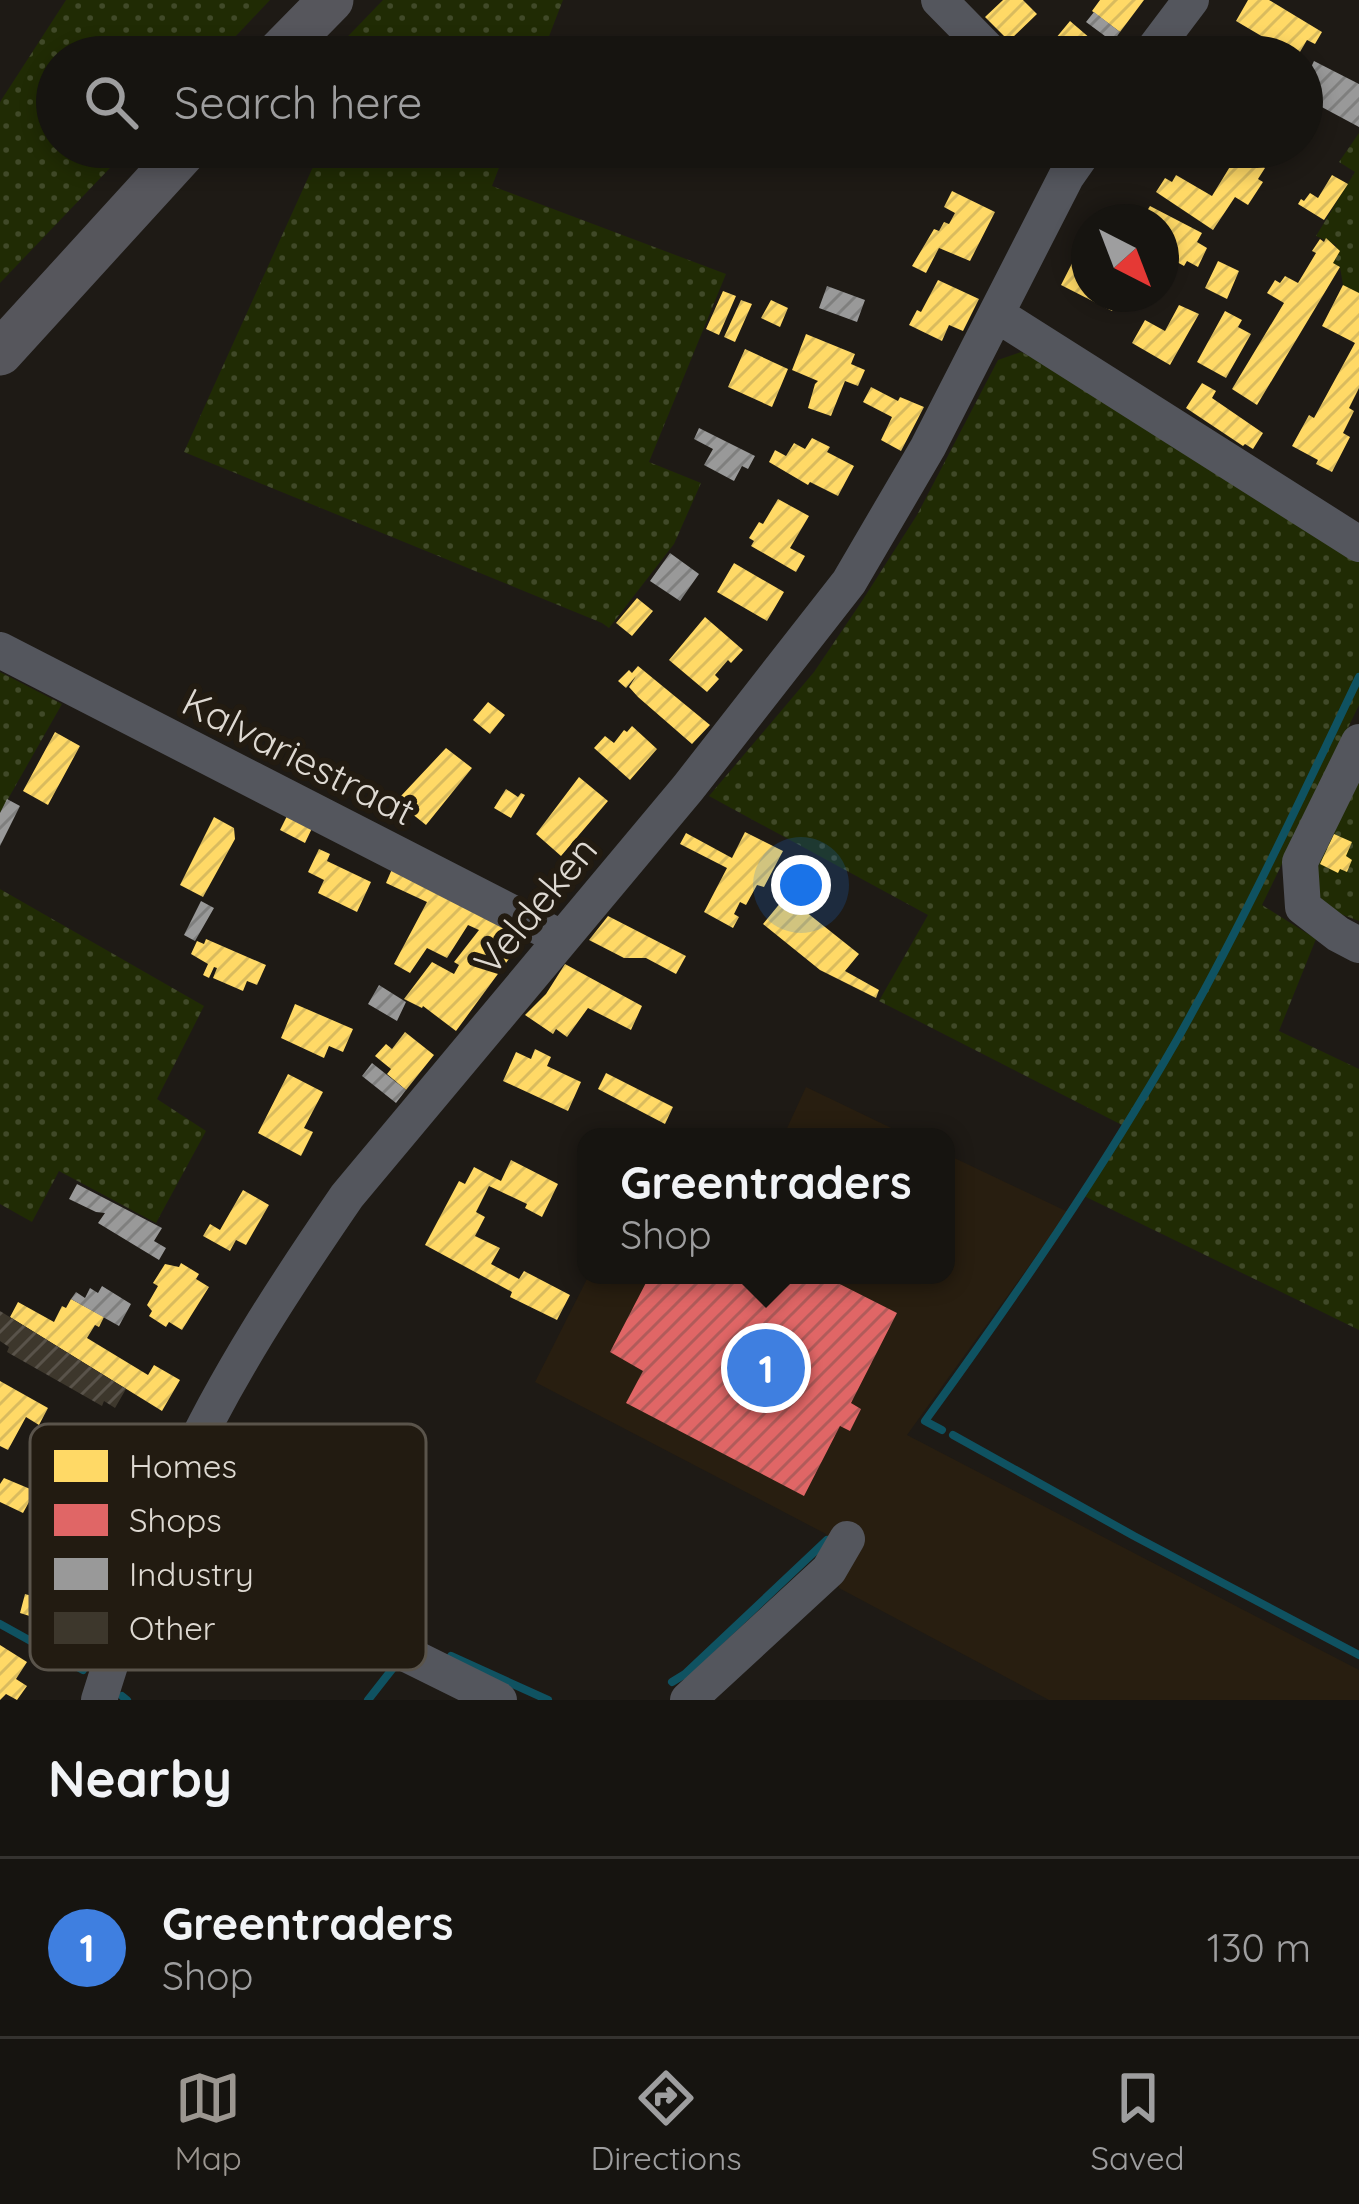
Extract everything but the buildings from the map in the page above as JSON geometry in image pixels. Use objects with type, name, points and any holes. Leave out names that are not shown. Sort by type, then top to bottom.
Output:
[{"type":"main road","points":[[296,36],[331,0]]},
{"type":"main road","points":[[0,353],[169,168]]},
{"type":"street","points":[[939,0],[974,36]]},
{"type":"street","points":[[1164,36],[1191,0]]},
{"type":"street","name":"Veldeken","points":[[207,1424],[238,1365],[347,1196],[688,788],[849,582],[928,447],[1063,168]]},
{"type":"street","points":[[996,314],[1359,544]]},
{"type":"street","name":"Kalvariestraat","points":[[0,650],[561,938]]},
{"type":"street","points":[[1359,742],[1300,862],[1303,907],[1359,945]]},
{"type":"street","points":[[688,1700],[829,1570],[847,1539]]},
{"type":"street","points":[[426,1663],[500,1700]]},
{"type":"street","name":"Veldeken","points":[[98,1700],[108,1670]]},
{"type":"shaded area","points":[[806,1087],[891,1128],[787,1128]]},
{"type":"shaded area","points":[[955,1158],[1068,1212],[907,1435],[1359,1670],[1359,1700],[1049,1700],[839,1588],[826,1534],[535,1382],[584,1284],[955,1284]]},
{"type":"green space","points":[[66,0],[270,0],[236,36],[43,36]]},
{"type":"green space","points":[[383,0],[563,0],[549,36],[348,36]]},
{"type":"green space","points":[[36,46],[36,168],[110,168],[0,283],[0,102]]},
{"type":"green space","points":[[1359,133],[1359,293],[1343,285],[1340,267],[1333,263],[1340,251],[1336,245],[1316,236],[1355,172],[1339,162]]},
{"type":"green space","points":[[312,168],[499,168],[492,186],[726,274],[649,462],[701,483],[674,544],[609,628],[184,452]]},
{"type":"green space","points":[[1021,352],[1359,562],[1359,705],[1262,905],[1316,939],[1279,1031],[1359,1069],[1359,1330],[1082,1195],[1124,1126],[879,1001],[928,915],[709,796],[814,672],[917,515],[998,360]]},
{"type":"green space","points":[[0,672],[62,704],[0,813]]},
{"type":"green space","points":[[1359,776],[1359,921],[1325,908],[1315,886],[1321,850]]},
{"type":"green space","points":[[0,889],[204,1006],[157,1099],[206,1131],[156,1223],[59,1171],[32,1222],[0,1204]]},
{"type":"waterway","points":[[942,1430],[925,1421],[1057,1233],[1178,1038],[1359,677]]},
{"type":"waterway","points":[[953,1435],[1359,1655]]},
{"type":"waterway","points":[[672,1682],[827,1540]]},
{"type":"waterway","points":[[0,1624],[30,1641]]},
{"type":"waterway","points":[[451,1656],[548,1700]]},
{"type":"waterway","points":[[368,1700],[392,1670]]},
{"type":"waterway","points":[[122,1696],[127,1700]]},
{"type":"place","name":"Greentraders","points":[[766,1368]]}]
